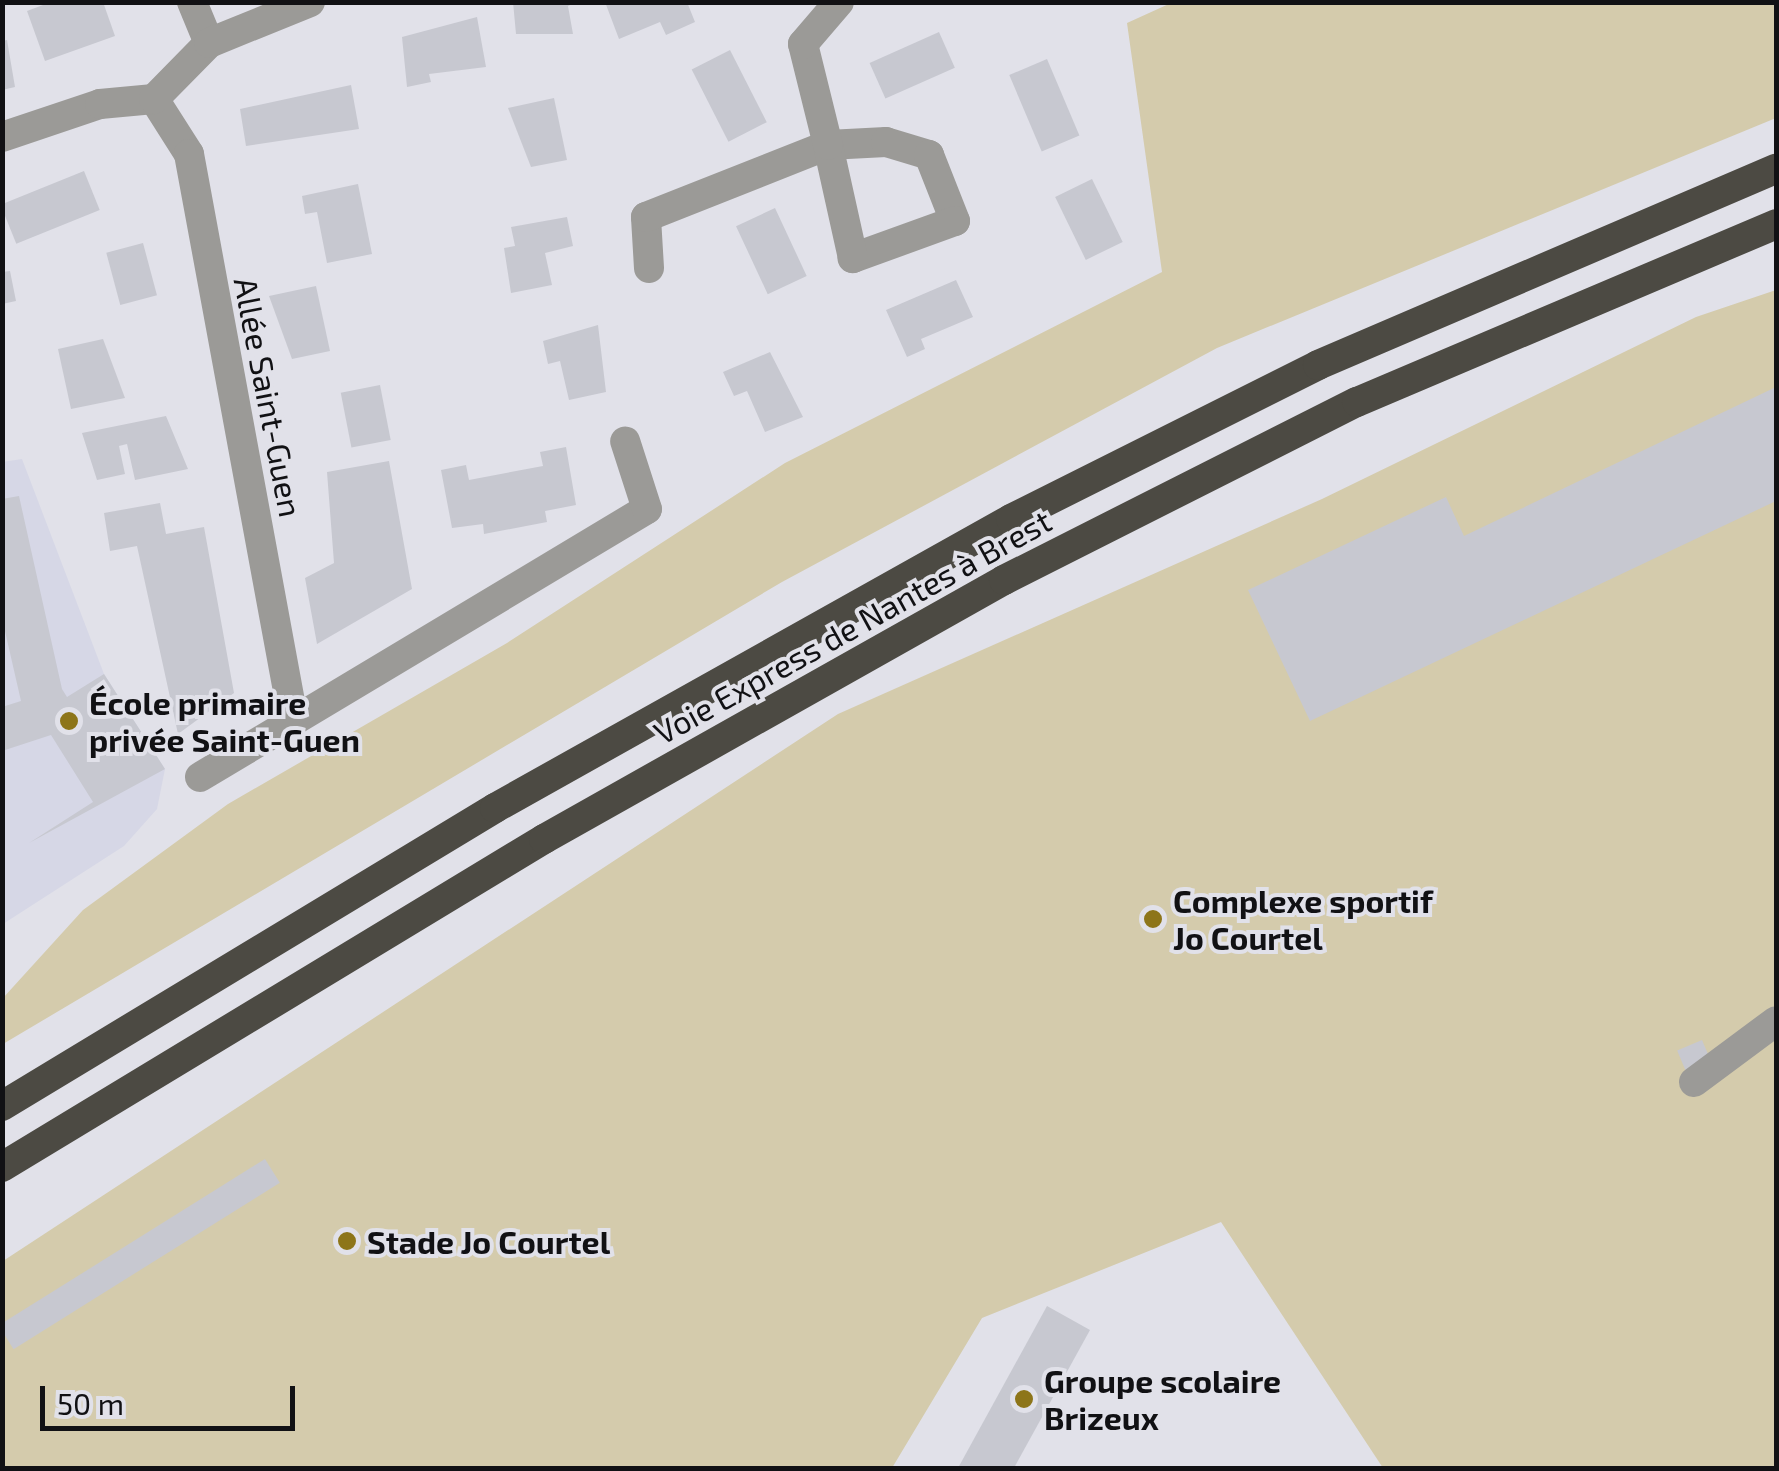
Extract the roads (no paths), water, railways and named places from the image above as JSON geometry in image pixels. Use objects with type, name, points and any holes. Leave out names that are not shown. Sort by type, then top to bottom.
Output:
[{"type":"highway","name":"Voie Express de Nantes à Brest","points":[[2,1106],[495,808],[1028,510],[1336,357],[1776,170]]},
{"type":"highway","name":"Voie Express de Nantes à Brest","points":[[2,1167],[544,840],[987,589],[1356,402],[1776,224]]},
{"type":"street","points":[[192,2],[209,42]]},
{"type":"street","points":[[2,137],[100,104],[154,99],[209,42],[310,2]]},
{"type":"street","points":[[649,268],[646,217],[828,146],[886,142],[929,154],[955,221],[853,258],[828,146],[803,44],[839,2]]},
{"type":"street","name":"Allée Saint-Guen","points":[[154,99],[188,154],[293,718]]},
{"type":"street","points":[[200,777],[647,509],[625,441]]},
{"type":"street","points":[[1694,1082],[1776,1021]]},
{"type":"place","name":"École primaire privée Saint-Guen","points":[[69,721]]},
{"type":"place","name":"Complexe sportif Jo Courtel","points":[[1153,919]]},
{"type":"place","name":"Stade Jo Courtel","points":[[347,1241]]},
{"type":"place","name":"Groupe scolaire Brizeux","points":[[1024,1399]]}]
